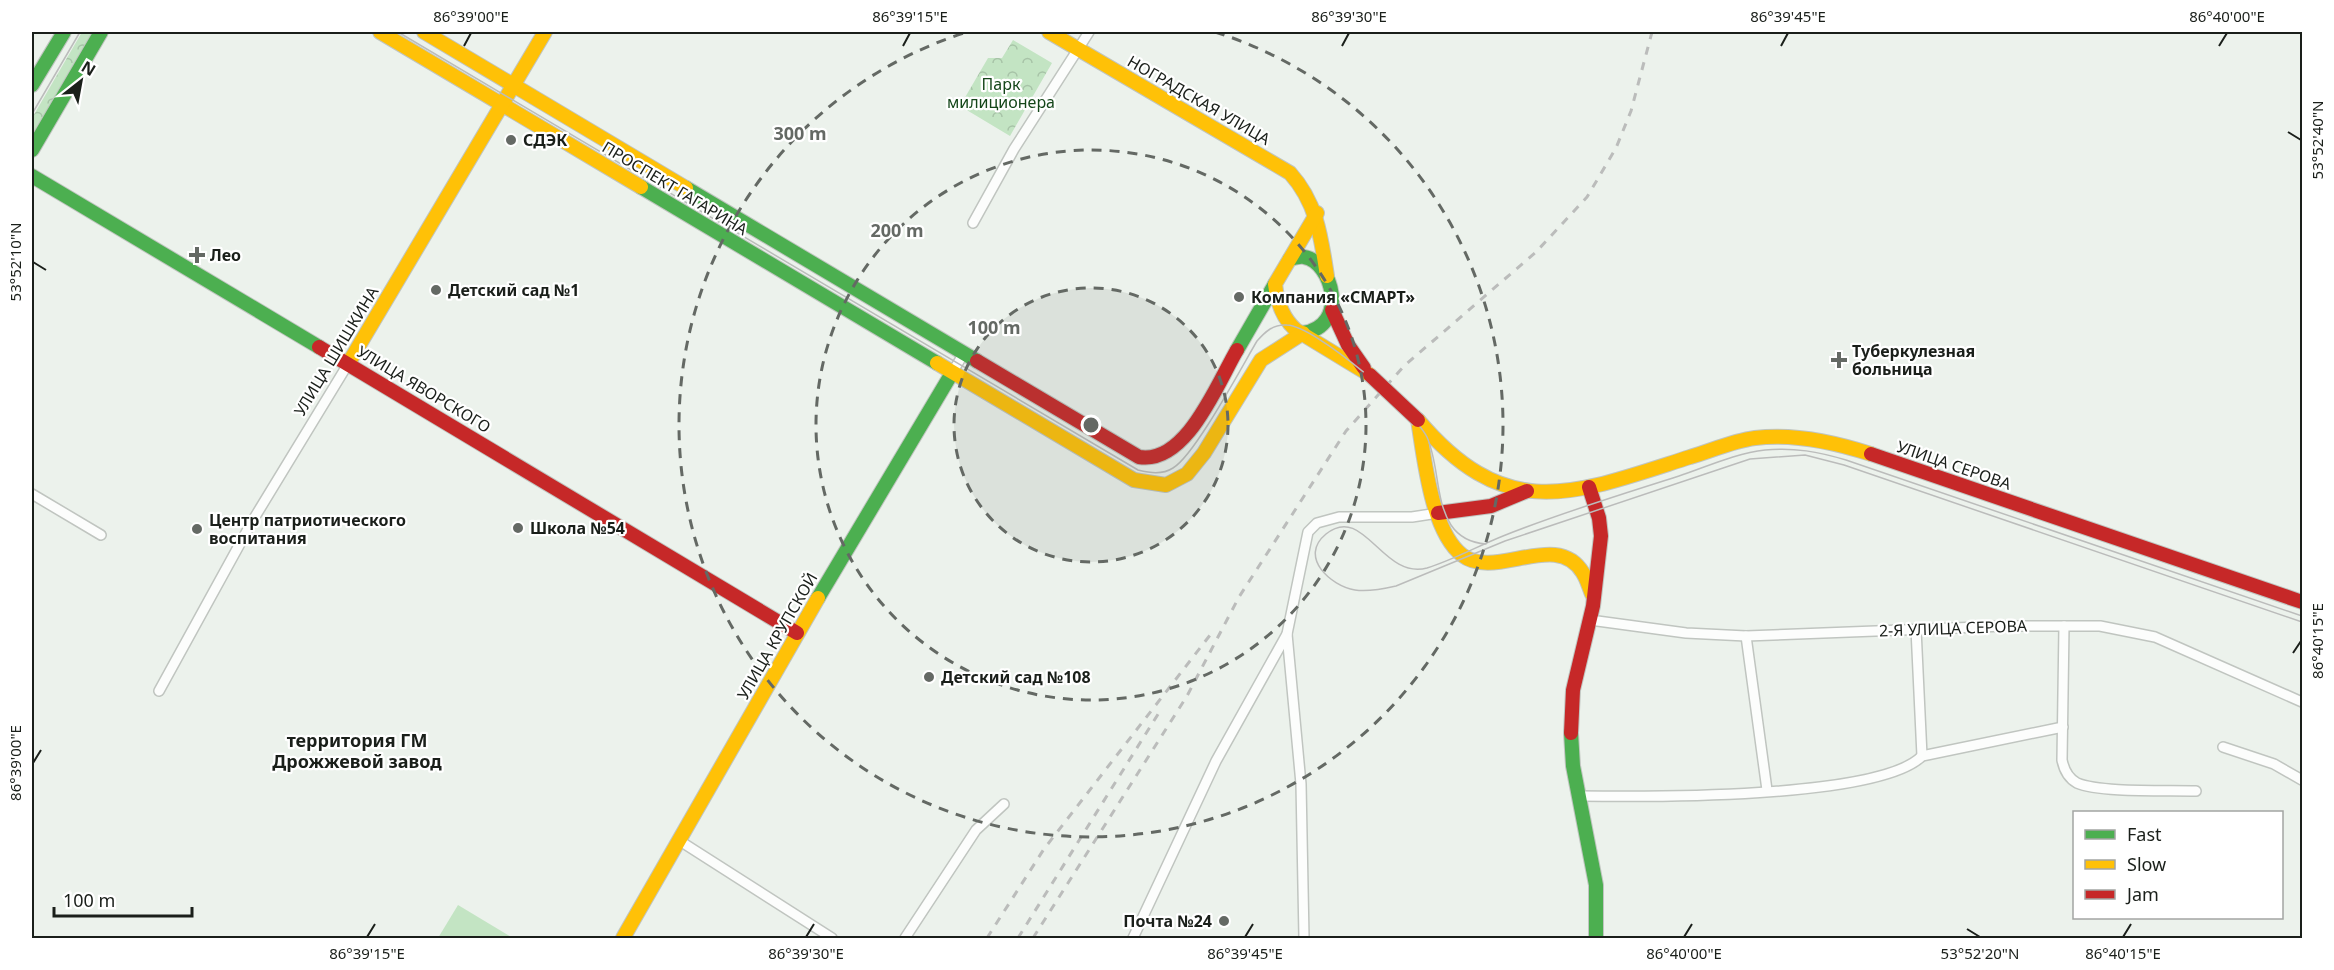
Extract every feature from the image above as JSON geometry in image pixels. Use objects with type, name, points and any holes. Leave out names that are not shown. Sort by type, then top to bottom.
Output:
[{"type":"main road","points":[[32,86],[64,32]]},
{"type":"main road","points":[[32,150],[101,32]]},
{"type":"main road","name":"ПРОСПЕКТ ГАГАРИНА","points":[[380,32],[952,373]]},
{"type":"main road","name":"ПРОСПЕКТ ГАГАРИНА","points":[[424,32],[964,353]]},
{"type":"main road","name":"УЛИЦА ШИШКИНА","points":[[348,364],[545,32]]},
{"type":"main road","name":"НОГРАДСКАЯ УЛИЦА","points":[[1049,32],[1290,173],[1305,187],[1317,213],[1327,276]]},
{"type":"main road","name":"УЛИЦА ЯВОРСКОГО","points":[[32,176],[798,633]]},
{"type":"main road","points":[[964,353],[1139,457],[1156,458],[1173,450],[1188,435],[1317,213]]},
{"type":"main road","points":[[1290,259],[1303,255],[1311,257],[1327,276],[1332,310],[1348,345],[1370,375]]},
{"type":"main road","points":[[1275,284],[1277,297],[1286,319],[1303,333],[1370,375]]},
{"type":"main road","points":[[952,373],[1134,480],[1166,485],[1187,474],[1204,453],[1248,376],[1261,360],[1303,333],[1322,328],[1332,310]]},
{"type":"main road","name":"УЛИЦА КРУПСКОЙ","points":[[623,939],[798,633],[952,373]]},
{"type":"main road","name":"УЛИЦА СЕРОВА","points":[[1370,375],[1418,420],[1450,455],[1470,471],[1499,486],[1553,493],[1589,487],[1754,439],[1805,437],[1859,450],[2302,602]]},
{"type":"main road","points":[[1418,420],[1438,513],[1446,534],[1463,556],[1479,561],[1548,554],[1560,556],[1582,569],[1589,581],[1594,602]]},
{"type":"main road","points":[[1589,487],[1599,518],[1601,536],[1594,602],[1573,690],[1571,730],[1579,796],[1596,885],[1596,939]]},
{"type":"main road","points":[[1438,513],[1491,506],[1527,491]]},
{"type":"street","points":[[974,223],[1014,149],[1089,32]]},
{"type":"street","name":"УЛИЦА КРУПСКОЙ","points":[[952,373],[964,353]]},
{"type":"street","name":"УЛИЦА ШИШКИНА","points":[[159,691],[253,519],[348,364]]},
{"type":"street","points":[[32,494],[101,536]]},
{"type":"street","points":[[1304,939],[1301,784],[1287,634],[1305,541],[1308,532],[1317,523],[1339,517],[1412,517],[1438,513]]},
{"type":"street","name":"2-Я УЛИЦА СЕРОВА","points":[[1590,620],[1686,633],[1746,636],[1916,629],[2100,626],[2146,634],[2302,702]]},
{"type":"street","points":[[2064,626],[2063,767],[2075,782],[2122,789],[2196,791]]},
{"type":"street","points":[[1916,629],[1922,756]]},
{"type":"street","points":[[1133,939],[1216,761],[1287,634]]},
{"type":"street","points":[[1746,636],[1767,790]]},
{"type":"street","points":[[1579,796],[1680,797],[1767,790],[1785,793],[1871,777],[1913,765],[1922,756],[2063,727]]},
{"type":"street","points":[[2223,747],[2274,764],[2302,780]]},
{"type":"street","points":[[905,939],[976,830],[1005,804]]},
{"type":"street","points":[[680,841],[832,939]]},
{"type":"green space","points":[[82,32],[95,32],[32,143],[32,118]]},
{"type":"green space","name":"Парк милиционера","points":[[1013,40],[1052,63],[1010,136],[960,106],[988,58],[1002,58]]},
{"type":"green space","points":[[458,905],[513,938],[438,938]]},
{"type":"tram line","points":[[32,114],[80,32]]},
{"type":"tram line","points":[[398,32],[1138,470],[1151,473],[1173,468],[1182,460],[1205,429],[1257,341],[1270,329],[1278,326],[1287,325],[1301,329],[1341,354],[1385,390],[1418,425],[1427,437],[1431,448],[1442,505],[1451,525],[1466,539],[1486,544]]},
{"type":"tram line","points":[[2302,616],[1846,460],[1796,450],[1765,450],[1732,457],[1546,520],[1427,568],[1411,569],[1398,563],[1363,534],[1351,528],[1339,527],[1326,534],[1318,543],[1315,552],[1321,569],[1336,583],[1355,590],[1386,588],[1396,586],[1505,541],[1750,459],[1805,455],[1844,465],[2302,622]]},
{"type":"railway","points":[[1033,938],[1187,696],[1239,597],[1346,431],[1404,366],[1536,252],[1587,197],[1616,148],[1631,111],[1652,32]]},
{"type":"railway","points":[[987,938],[1044,849],[1214,630]]},
{"type":"railway","points":[[1018,938],[1160,711]]},
{"type":"traffic: fast","points":[[32,85],[64,32]]},
{"type":"traffic: fast","points":[[32,150],[101,32]]},
{"type":"traffic: fast","points":[[32,176],[319,347]]},
{"type":"traffic: fast","points":[[641,187],[937,363]]},
{"type":"traffic: fast","points":[[686,188],[977,361]]},
{"type":"traffic: fast","points":[[1290,259],[1302,257],[1314,261],[1322,270],[1332,294],[1327,319],[1318,328],[1303,333]]},
{"type":"traffic: fast","points":[[1237,350],[1275,284]]},
{"type":"traffic: fast","points":[[818,598],[952,373]]},
{"type":"traffic: fast","points":[[1571,733],[1573,766],[1596,885],[1596,938]]},
{"type":"traffic: slow","points":[[380,32],[641,187]]},
{"type":"traffic: slow","points":[[424,32],[686,188]]},
{"type":"traffic: slow","points":[[348,364],[545,32]]},
{"type":"traffic: slow","points":[[1049,32],[1290,173],[1312,208],[1320,234],[1327,276]]},
{"type":"traffic: slow","points":[[1317,213],[1275,284],[1279,303],[1287,320],[1296,330],[1370,375]]},
{"type":"traffic: slow","points":[[937,363],[1134,480],[1166,485],[1187,474],[1204,453],[1261,360],[1303,333]]},
{"type":"traffic: slow","points":[[1418,420],[1426,472],[1436,511],[1451,544],[1462,555],[1476,561],[1491,563],[1542,555],[1558,555],[1572,561],[1583,573],[1592,594]]},
{"type":"traffic: slow","points":[[1418,420],[1450,453],[1482,475],[1513,488],[1544,492],[1611,482],[1746,439],[1799,438],[1871,454]]},
{"type":"traffic: slow","points":[[623,938],[818,598]]},
{"type":"traffic: jam","points":[[1332,310],[1348,345],[1364,368]]},
{"type":"traffic: jam","points":[[319,347],[797,633]]},
{"type":"traffic: jam","points":[[977,361],[1139,457],[1156,456],[1171,448],[1185,436],[1210,401],[1237,350]]},
{"type":"traffic: jam","points":[[1370,375],[1418,420]]},
{"type":"traffic: jam","points":[[1871,454],[2302,602]]},
{"type":"traffic: jam","points":[[1571,733],[1573,690],[1593,606],[1601,536],[1599,518],[1589,487]]},
{"type":"traffic: jam","points":[[1438,513],[1491,506],[1527,491]]},
{"type":"place","name":"СДЭК","points":[[511,140]]},
{"type":"place","name":"Лео","points":[[197,255]]},
{"type":"place","name":"Детский сад №1","points":[[436,290]]},
{"type":"place","name":"Компания «СМАРТ»","points":[[1239,297]]},
{"type":"place","name":"Туберкулезная больница","points":[[1839,360]]},
{"type":"place","name":"Школа №54","points":[[518,528]]},
{"type":"place","name":"Центр патриотического воспитания","points":[[197,529]]},
{"type":"place","name":"Детский сад №108","points":[[929,677]]},
{"type":"place","name":"Почта №24","points":[[1224,921]]},
{"type":"district","name":"территория ГМ Дрожжевой завод","points":[[357,750]]}]
